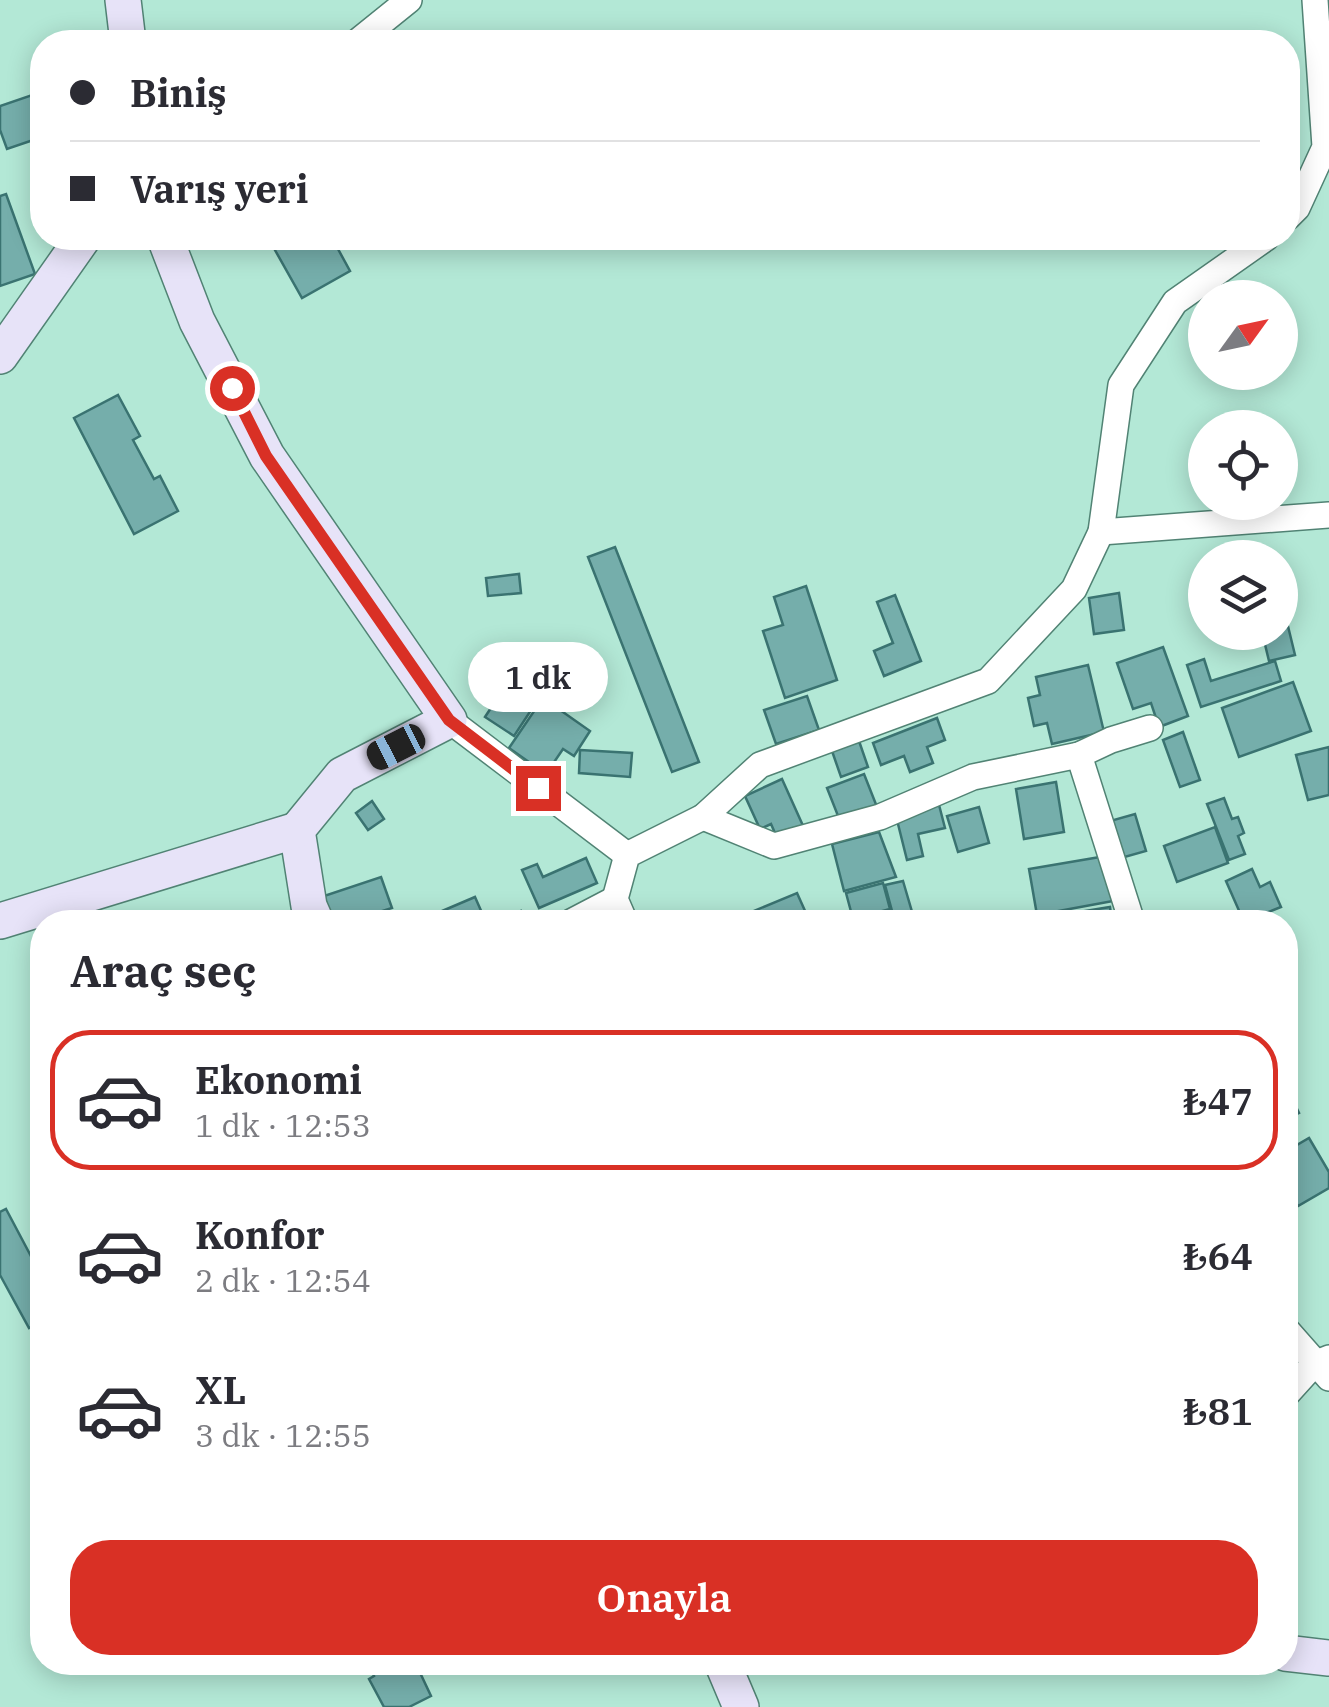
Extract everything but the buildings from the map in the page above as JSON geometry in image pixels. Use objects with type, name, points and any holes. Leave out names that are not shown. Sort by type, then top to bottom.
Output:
[{"type":"street","points":[[123,0],[127,30]]},
{"type":"street","points":[[371,30],[408,0]]},
{"type":"street","points":[[1300,201],[1325,147],[1315,0]]},
{"type":"street","points":[[0,356],[75,250]]},
{"type":"street","points":[[170,250],[197,321],[266,456],[449,720],[628,855]]},
{"type":"street","points":[[628,855],[704,817],[760,766],[988,682],[1074,589],[1101,532],[1121,385],[1175,302],[1249,250]]},
{"type":"street","points":[[1101,532],[1329,515]]},
{"type":"street","points":[[36,910],[296,830],[342,774],[449,720]]},
{"type":"street","points":[[704,817],[774,846],[880,817],[973,777],[1079,755],[1150,728]]},
{"type":"street","points":[[1079,755],[1128,910]]},
{"type":"street","points":[[296,830],[311,910]]},
{"type":"street","points":[[620,910],[628,855]]},
{"type":"street","points":[[0,921],[30,912]]},
{"type":"street","points":[[1298,1341],[1324,1366],[1298,1386]]},
{"type":"street","points":[[1298,1654],[1329,1658]]},
{"type":"street","points":[[727,1675],[741,1707]]},
{"type":"route","points":[[232,388],[266,456],[449,720],[538,788]]}]
